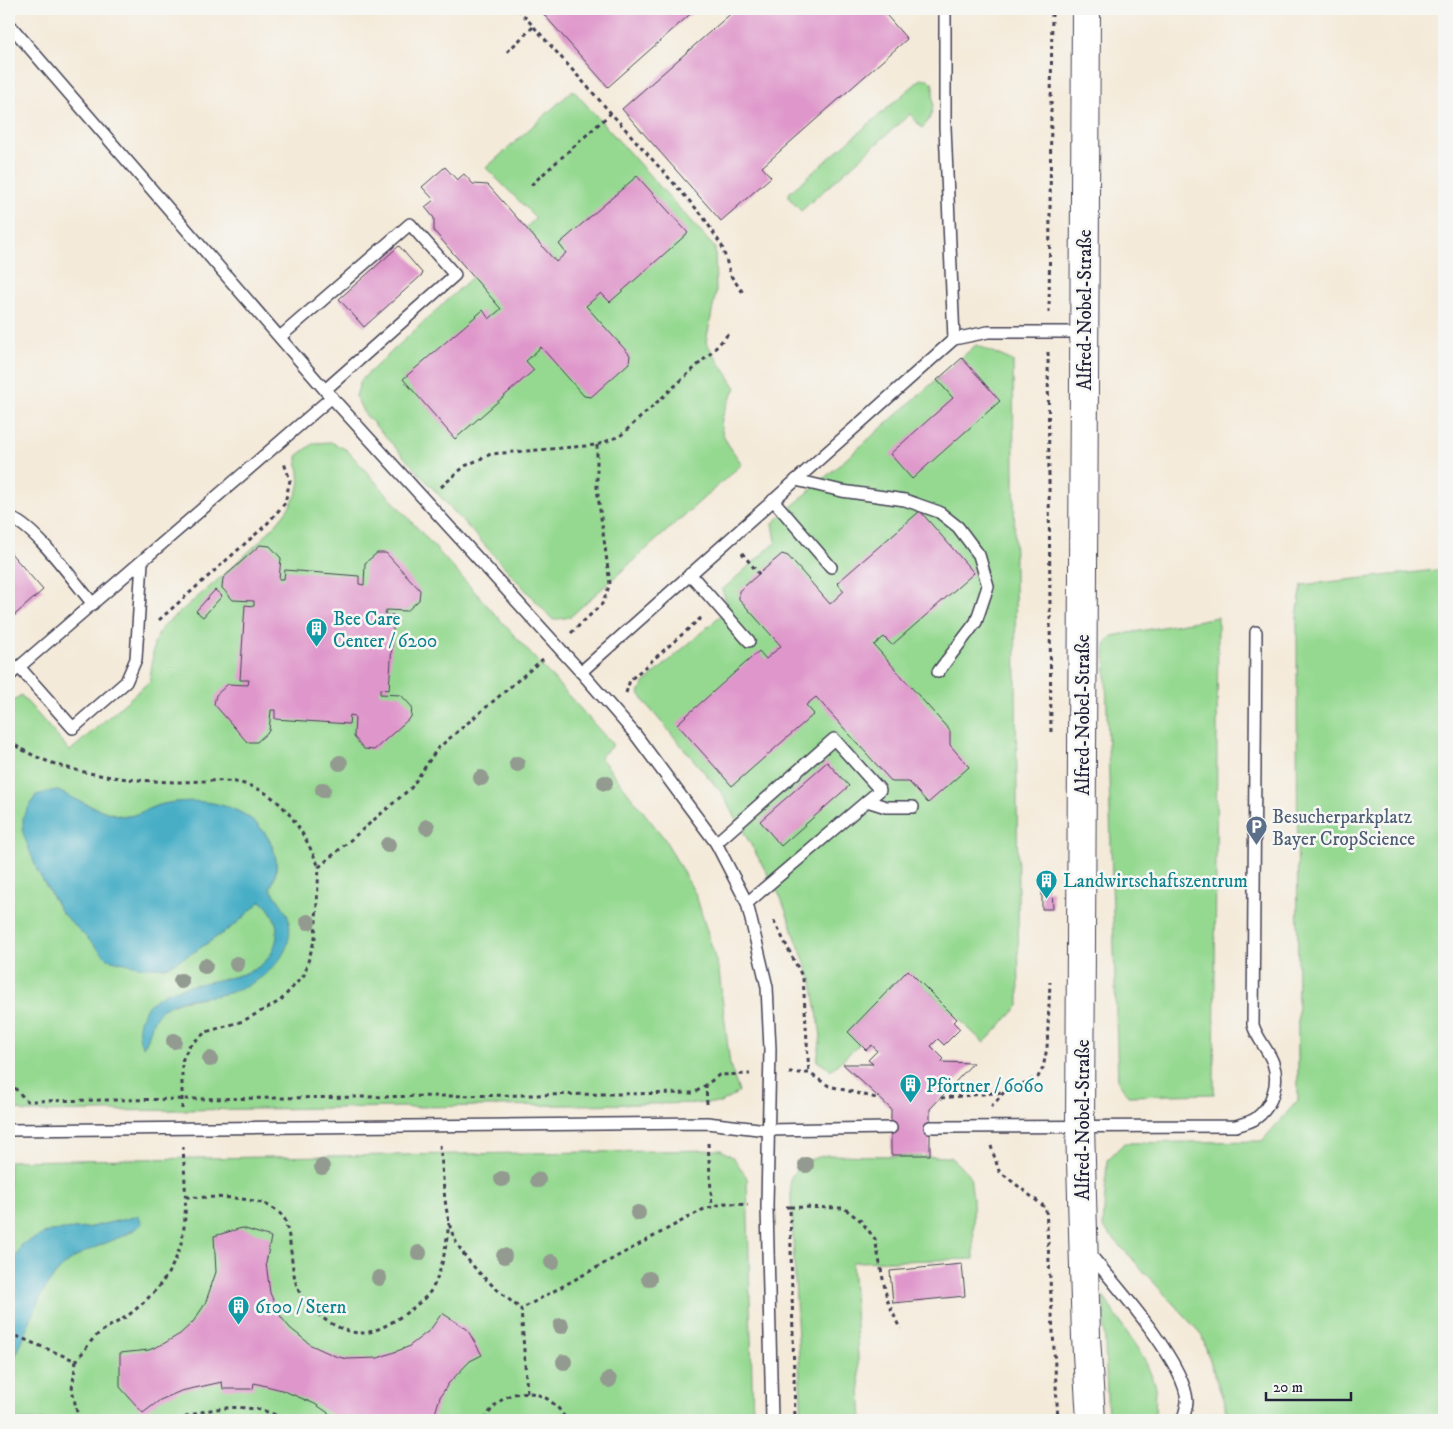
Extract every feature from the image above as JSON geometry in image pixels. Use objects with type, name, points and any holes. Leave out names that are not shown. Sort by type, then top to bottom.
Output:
[{"type":"street","name":"Alfred-Nobel-Straße","points":[[1086,9],[1080,1126],[1091,1420]]},
{"type":"lane","points":[[945,9],[944,127],[954,339]]},
{"type":"lane","points":[[9,24],[329,393],[635,734],[716,843],[748,903],[767,987],[770,1049],[767,1206],[772,1420]]},
{"type":"lane","points":[[9,676],[278,443],[454,274],[410,224],[280,337]]},
{"type":"lane","points":[[581,672],[954,339],[988,332],[1084,332]]},
{"type":"lane","points":[[796,480],[842,491],[913,503],[939,512],[958,526],[979,555],[988,586],[976,622],[938,672]]},
{"type":"lane","points":[[773,500],[831,567]]},
{"type":"lane","points":[[9,518],[15,519],[33,532],[93,604]]},
{"type":"lane","points":[[19,667],[73,728],[126,682],[136,659],[142,562]]},
{"type":"lane","points":[[690,574],[749,641]]},
{"type":"lane","points":[[930,1128],[1236,1126],[1254,1120],[1266,1109],[1274,1093],[1273,1063],[1257,1038],[1253,1025],[1256,632]]},
{"type":"lane","points":[[716,843],[834,739],[880,790],[748,903]]},
{"type":"lane","points":[[867,801],[886,807],[912,807]]},
{"type":"lane","points":[[9,1130],[182,1130],[437,1125],[707,1123],[767,1130],[891,1128]]},
{"type":"lane","points":[[1083,1246],[1138,1312],[1180,1375],[1187,1402],[1183,1420]]},
{"type":"path","points":[[518,9],[702,215],[722,246],[731,276],[744,294]]},
{"type":"path","points":[[1052,9],[1048,332],[1052,738]]},
{"type":"path","points":[[507,52],[534,26]]},
{"type":"path","points":[[531,185],[611,113]]},
{"type":"path","points":[[426,501],[465,466],[491,454],[596,445],[620,436],[712,353],[729,333]]},
{"type":"path","points":[[137,640],[266,525],[285,503],[290,480],[278,443]]},
{"type":"path","points":[[320,867],[411,788],[437,749],[558,646],[602,604],[610,584],[597,488],[596,445]]},
{"type":"path","points":[[9,741],[58,764],[114,779],[178,782],[223,779],[260,790],[286,810],[307,840],[320,867],[315,938],[304,975],[280,1001],[243,1021],[206,1032],[189,1046],[182,1060],[182,1130],[187,1219],[183,1244],[167,1274],[150,1295],[130,1314],[96,1336],[76,1362],[72,1389],[78,1417],[81,1420]]},
{"type":"path","points":[[941,1098],[1004,1092],[1038,1077],[1043,1068],[1047,1048],[1051,973]]},
{"type":"path","points":[[9,1082],[27,1101],[694,1093],[706,1085]]},
{"type":"path","points":[[1004,1092],[991,1106],[991,1148],[999,1171],[1046,1208],[1058,1420]]},
{"type":"path","points":[[186,1197],[236,1198],[265,1204],[284,1218],[290,1239],[294,1278],[306,1303],[329,1324],[363,1334],[402,1318],[431,1290],[445,1254],[449,1224],[437,1125]]},
{"type":"path","points":[[521,1308],[702,1210],[725,1204],[844,1208],[862,1221],[874,1239],[888,1299],[900,1329]]},
{"type":"path","points":[[790,1207],[795,1420]]},
{"type":"path","points":[[449,1224],[464,1256],[492,1286],[521,1308],[527,1392]]},
{"type":"path","points":[[9,1333],[76,1362]]},
{"type":"path","points":[[485,1420],[489,1412],[500,1401],[512,1394],[527,1392],[540,1395],[552,1401],[562,1411],[566,1420]]},
{"type":"path","points":[[178,1420],[200,1410],[240,1407],[275,1414],[286,1420]]},
{"type":"green space","points":[[921,79],[928,79],[933,84],[932,113],[922,128],[910,114],[801,211],[788,197],[790,192]]},
{"type":"green space","points":[[573,90],[715,248],[716,292],[706,342],[736,388],[724,411],[721,427],[727,442],[742,464],[570,617],[553,620],[363,412],[356,396],[361,380],[536,218],[486,168]]},
{"type":"green space","points":[[976,345],[1013,361],[1019,1006],[984,1043],[908,971],[848,1032],[860,1044],[831,1070],[817,1061],[821,1036],[812,982],[781,898],[721,792],[646,704],[639,693],[644,683],[729,608],[722,590],[776,542],[773,523]]},
{"type":"green space","points":[[331,442],[347,450],[613,745],[600,757],[664,838],[696,895],[719,971],[730,1065],[739,1092],[721,1103],[25,1112],[9,1106],[9,705],[21,695],[70,751],[150,681],[154,644],[162,627],[240,560],[279,520],[292,502],[299,486],[297,456],[314,443]],"holes":[[[56,790],[98,809],[123,816],[136,814],[159,805],[190,801],[221,805],[236,810],[249,818],[261,828],[270,841],[275,853],[276,870],[270,888],[279,901],[288,943],[231,992],[182,1001],[165,1007],[155,1015],[146,1043],[150,1004],[174,991],[230,978],[255,969],[265,962],[274,951],[277,933],[276,922],[261,900],[236,924],[194,952],[108,959],[61,912],[37,870]]]},
{"type":"green space","points":[[1444,569],[1444,1420],[1230,1420],[1201,1334],[1103,1227],[1107,1160],[1124,1143],[1262,1141],[1298,1100],[1297,617],[1302,585]]},
{"type":"green space","points":[[1218,617],[1214,1094],[1128,1096],[1118,1082],[1105,644],[1112,636]]},
{"type":"green space","points":[[721,1150],[734,1158],[747,1178],[753,1420],[11,1420],[9,1417],[9,1368],[41,1292],[64,1265],[84,1252],[132,1232],[138,1217],[86,1228],[50,1231],[12,1263],[9,1273],[9,1161]]},
{"type":"green space","points":[[827,1155],[950,1157],[970,1175],[973,1200],[974,1259],[852,1262],[862,1420],[802,1420],[790,1179],[801,1162]]},
{"type":"green space","points":[[1103,1296],[1145,1360],[1156,1387],[1155,1417],[1153,1420],[1108,1420]]},
{"type":"water","points":[[56,790],[98,809],[123,816],[136,814],[159,805],[189,801],[220,805],[234,809],[247,816],[259,826],[268,838],[274,851],[276,869],[270,888],[288,917],[290,934],[282,957],[265,975],[243,988],[224,994],[180,1001],[165,1008],[156,1016],[143,1047],[139,1038],[139,1028],[140,1021],[147,1007],[159,997],[174,990],[244,974],[257,968],[268,958],[274,947],[277,937],[276,922],[268,908],[261,901],[236,924],[194,952],[166,967],[142,967],[108,959],[61,912],[37,870],[23,833],[23,817],[36,795]]},
{"type":"water","points":[[138,1216],[142,1224],[124,1235],[74,1258],[54,1276],[39,1300],[9,1368],[9,1273],[22,1244],[50,1231],[87,1228]]},
{"type":"building","points":[[539,9],[696,9],[608,87]]},
{"type":"building","points":[[736,9],[881,9],[907,39],[762,167],[771,177],[721,221],[622,109]]},
{"type":"building","points":[[445,167],[457,180],[464,174],[473,184],[488,185],[556,262],[566,253],[559,244],[637,176],[688,233],[610,302],[601,293],[586,306],[630,355],[629,363],[591,397],[584,396],[541,347],[526,361],[534,370],[455,439],[403,379],[483,310],[489,319],[501,309],[434,231],[434,218],[425,207],[434,200],[422,187]]},
{"type":"building","points":[[399,246],[423,274],[364,327],[339,299]]},
{"type":"building","points":[[962,358],[1000,401],[912,479],[890,454],[953,398],[937,380]]},
{"type":"building","points":[[920,511],[974,573],[892,645],[884,637],[874,645],[950,731],[950,745],[969,767],[928,803],[909,782],[892,782],[816,697],[806,705],[814,714],[732,786],[677,724],[759,651],[766,659],[781,646],[739,599],[739,591],[782,554],[788,556],[830,604],[844,591],[837,583]]},
{"type":"building","name":"Bee Care Center / 6200","points":[[260,545],[270,546],[281,558],[279,579],[284,579],[285,570],[359,576],[359,584],[364,585],[365,563],[377,553],[386,553],[420,590],[419,600],[407,611],[386,610],[385,615],[394,615],[389,690],[380,689],[380,694],[401,695],[412,707],[411,717],[374,750],[364,749],[354,737],[355,716],[350,715],[349,724],[275,719],[275,710],[271,710],[269,731],[257,742],[247,742],[214,704],[216,695],[228,684],[248,685],[249,680],[240,680],[245,605],[254,606],[254,601],[233,600],[222,588],[223,578]]},
{"type":"building","points":[[9,551],[43,590],[9,620]]},
{"type":"building","points":[[215,590],[222,596],[203,617],[196,611]]},
{"type":"building","points":[[827,762],[849,786],[781,846],[760,821]]},
{"type":"building","name":"Landwirtschaftszentrum","points":[[1042,890],[1052,890],[1053,909],[1042,909]]},
{"type":"building","points":[[908,970],[957,1019],[953,1022],[960,1029],[944,1045],[938,1039],[931,1046],[944,1059],[941,1062],[973,1063],[930,1109],[930,1155],[891,1155],[891,1109],[843,1064],[873,1064],[868,1060],[877,1051],[872,1045],[866,1050],[848,1032]]},
{"type":"building","name":"6100 / Stern","points":[[242,1228],[271,1237],[266,1263],[270,1293],[281,1317],[290,1328],[311,1345],[335,1356],[347,1359],[378,1358],[408,1347],[430,1330],[442,1313],[467,1329],[482,1355],[470,1361],[448,1384],[440,1397],[433,1420],[339,1420],[315,1404],[282,1390],[254,1383],[253,1389],[223,1389],[222,1382],[181,1391],[160,1400],[143,1413],[120,1387],[120,1353],[149,1350],[180,1334],[193,1322],[205,1304],[216,1272],[214,1236]]},
{"type":"building","points":[[962,1264],[965,1296],[893,1303],[890,1271]]},
{"type":"place","name":"Bee Care Center / 6200","points":[[317,648]]},
{"type":"place","name":"Besucherparkplatz Bayer CropScience","points":[[1256,846]]},
{"type":"place","name":"Landwirtschaftszentrum","points":[[1047,899]]},
{"type":"place","name":"Pförtner / 6060","points":[[910,1104]]},
{"type":"place","name":"6100 / Stern","points":[[239,1325]]}]
